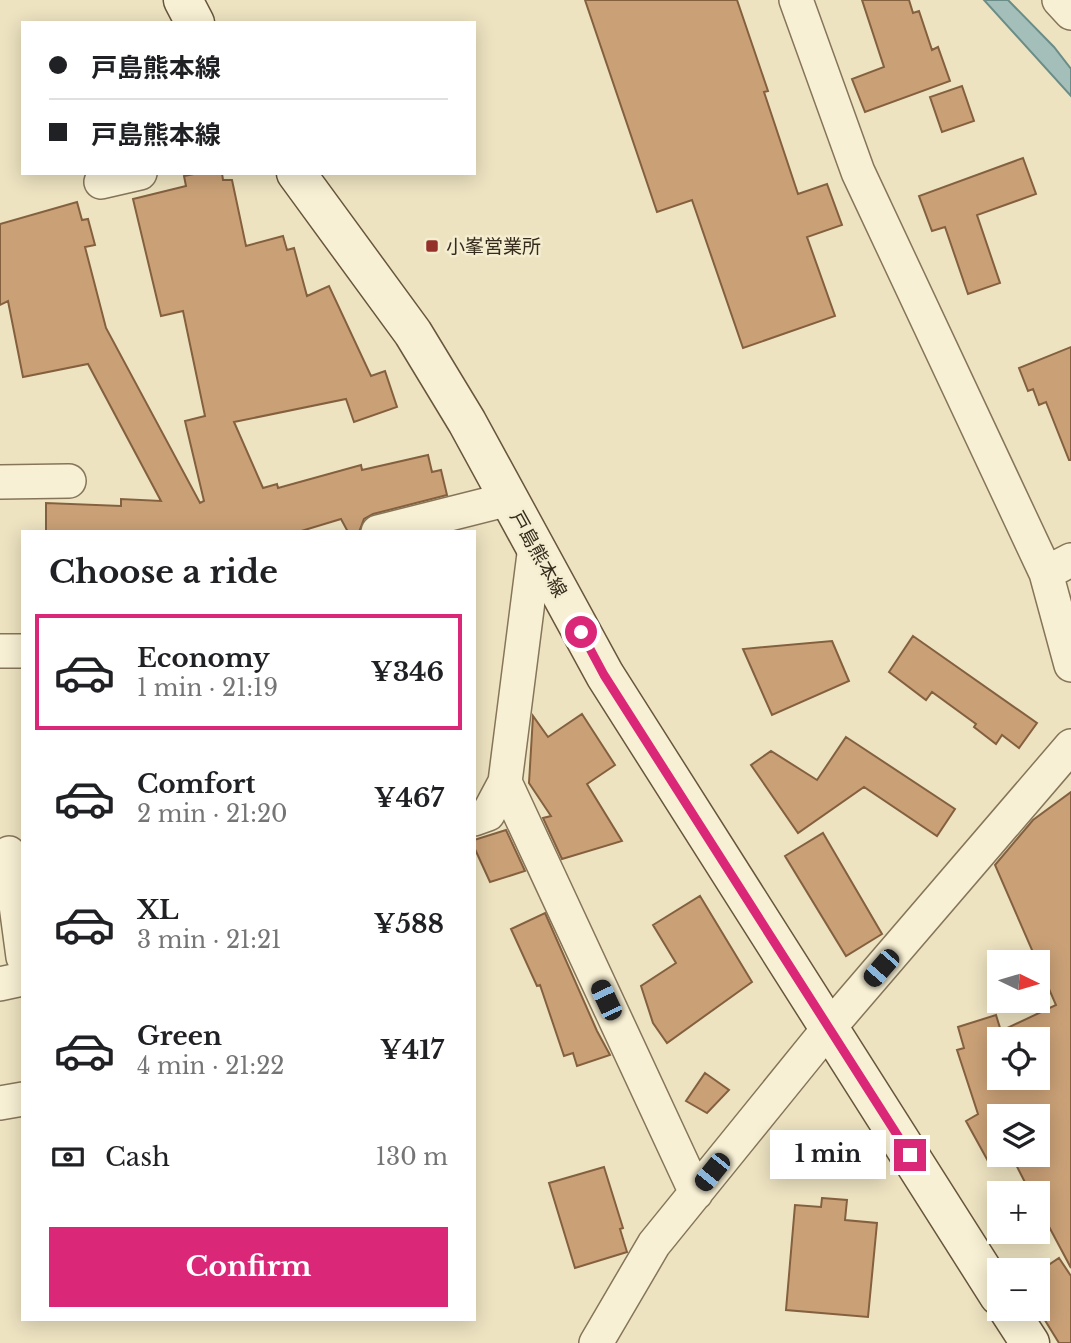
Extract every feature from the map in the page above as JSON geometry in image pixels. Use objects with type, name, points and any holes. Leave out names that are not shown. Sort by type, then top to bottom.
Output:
[{"type":"main road","points":[[183,0],[194,21]]},
{"type":"main road","name":"戸島熊本線","points":[[297,175],[413,333],[467,422],[604,675],[987,1277]]},
{"type":"main road","points":[[1016,1321],[1030,1343]]},
{"type":"street","points":[[796,0],[858,173],[1058,566],[1071,665]]},
{"type":"street","points":[[1059,0],[1071,13]]},
{"type":"street","points":[[101,182],[131,175]]},
{"type":"street","points":[[0,482],[69,481]]},
{"type":"street","points":[[386,530],[509,499]]},
{"type":"street","points":[[476,818],[488,814],[505,782],[535,546]]},
{"type":"street","points":[[0,651],[21,651]]},
{"type":"street","points":[[596,1343],[654,1244],[829,1028],[1071,746]]},
{"type":"street","points":[[505,782],[696,1193]]},
{"type":"street","points":[[10,853],[21,941]]},
{"type":"street","points":[[0,984],[21,979]]},
{"type":"street","points":[[0,1102],[21,1099]]},
{"type":"water","points":[[984,0],[1008,0],[1054,47],[1071,69],[1071,96]]},
{"type":"building","points":[[585,0],[737,0],[768,91],[764,92],[798,194],[827,184],[842,225],[807,237],[835,316],[743,348],[692,200],[657,212]]},
{"type":"building","points":[[862,0],[909,0],[913,13],[919,11],[932,50],[938,47],[950,81],[865,112],[852,79],[884,67]]},
{"type":"building","points":[[962,86],[974,121],[942,132],[930,97]]},
{"type":"building","points":[[1023,158],[1036,194],[977,215],[1000,283],[968,294],[945,227],[932,231],[919,196]]},
{"type":"building","points":[[222,175],[223,180],[232,180],[246,246],[283,236],[287,250],[294,248],[307,296],[329,286],[371,376],[385,371],[397,407],[354,422],[346,399],[234,422],[263,488],[277,484],[278,488],[361,465],[362,470],[428,455],[432,472],[441,470],[447,495],[373,514],[364,519],[360,530],[347,530],[341,519],[305,530],[46,530],[46,503],[121,506],[121,499],[161,501],[88,364],[23,377],[8,301],[0,305],[0,224],[77,202],[82,220],[88,219],[95,245],[85,247],[106,328],[200,503],[204,501],[185,421],[205,416],[183,311],[161,316],[133,199],[186,186],[184,176]]},
{"type":"building","points":[[1071,347],[1069,460],[1046,402],[1039,405],[1033,389],[1028,391],[1019,368]]},
{"type":"building","points":[[913,636],[1037,723],[1019,748],[1002,735],[996,744],[974,727],[976,724],[932,692],[926,700],[889,672]]},
{"type":"building","points":[[832,641],[849,681],[772,715],[743,649]]},
{"type":"building","points":[[582,714],[615,765],[587,784],[622,841],[562,859],[543,818],[551,816],[529,783],[533,716],[548,737]]},
{"type":"building","points":[[846,737],[955,809],[937,836],[864,787],[798,833],[751,765],[771,751],[817,780]]},
{"type":"building","points":[[1071,792],[1071,1268],[1050,1229],[1050,1181],[1024,1181],[1017,1167],[1050,1167],[1050,1104],[987,1104],[987,1159],[966,1121],[978,1114],[957,1050],[964,1048],[958,1027],[996,1015],[1000,1027],[987,1027],[987,1090],[1050,1090],[1050,1027],[1009,1027],[1039,1013],[1050,1013],[1050,1008],[1056,1005],[1050,991],[1050,950],[1032,950],[995,865],[1033,820]]},
{"type":"building","points":[[506,830],[525,871],[490,882],[476,851],[476,839]]},
{"type":"building","points":[[823,833],[882,934],[846,956],[785,856]]},
{"type":"building","points":[[700,896],[752,982],[667,1043],[653,1023],[641,986],[676,963],[653,925]]},
{"type":"building","points":[[545,913],[610,1055],[577,1066],[573,1053],[564,1056],[540,985],[537,986],[511,929]]},
{"type":"building","points":[[705,1073],[729,1090],[707,1113],[686,1101]]},
{"type":"building","points":[[604,1167],[623,1228],[620,1229],[627,1252],[575,1268],[549,1183]]},
{"type":"building","points":[[822,1198],[847,1200],[845,1220],[877,1223],[868,1317],[786,1310],[795,1205],[821,1207]]},
{"type":"building","points":[[1059,1258],[1071,1276],[1071,1343],[1059,1343],[1045,1321],[1050,1321],[1050,1264]]},
{"type":"place","name":"小峯営業所","points":[[432,246]]},
{"type":"route","points":[[581,632],[604,675],[910,1155]]}]
